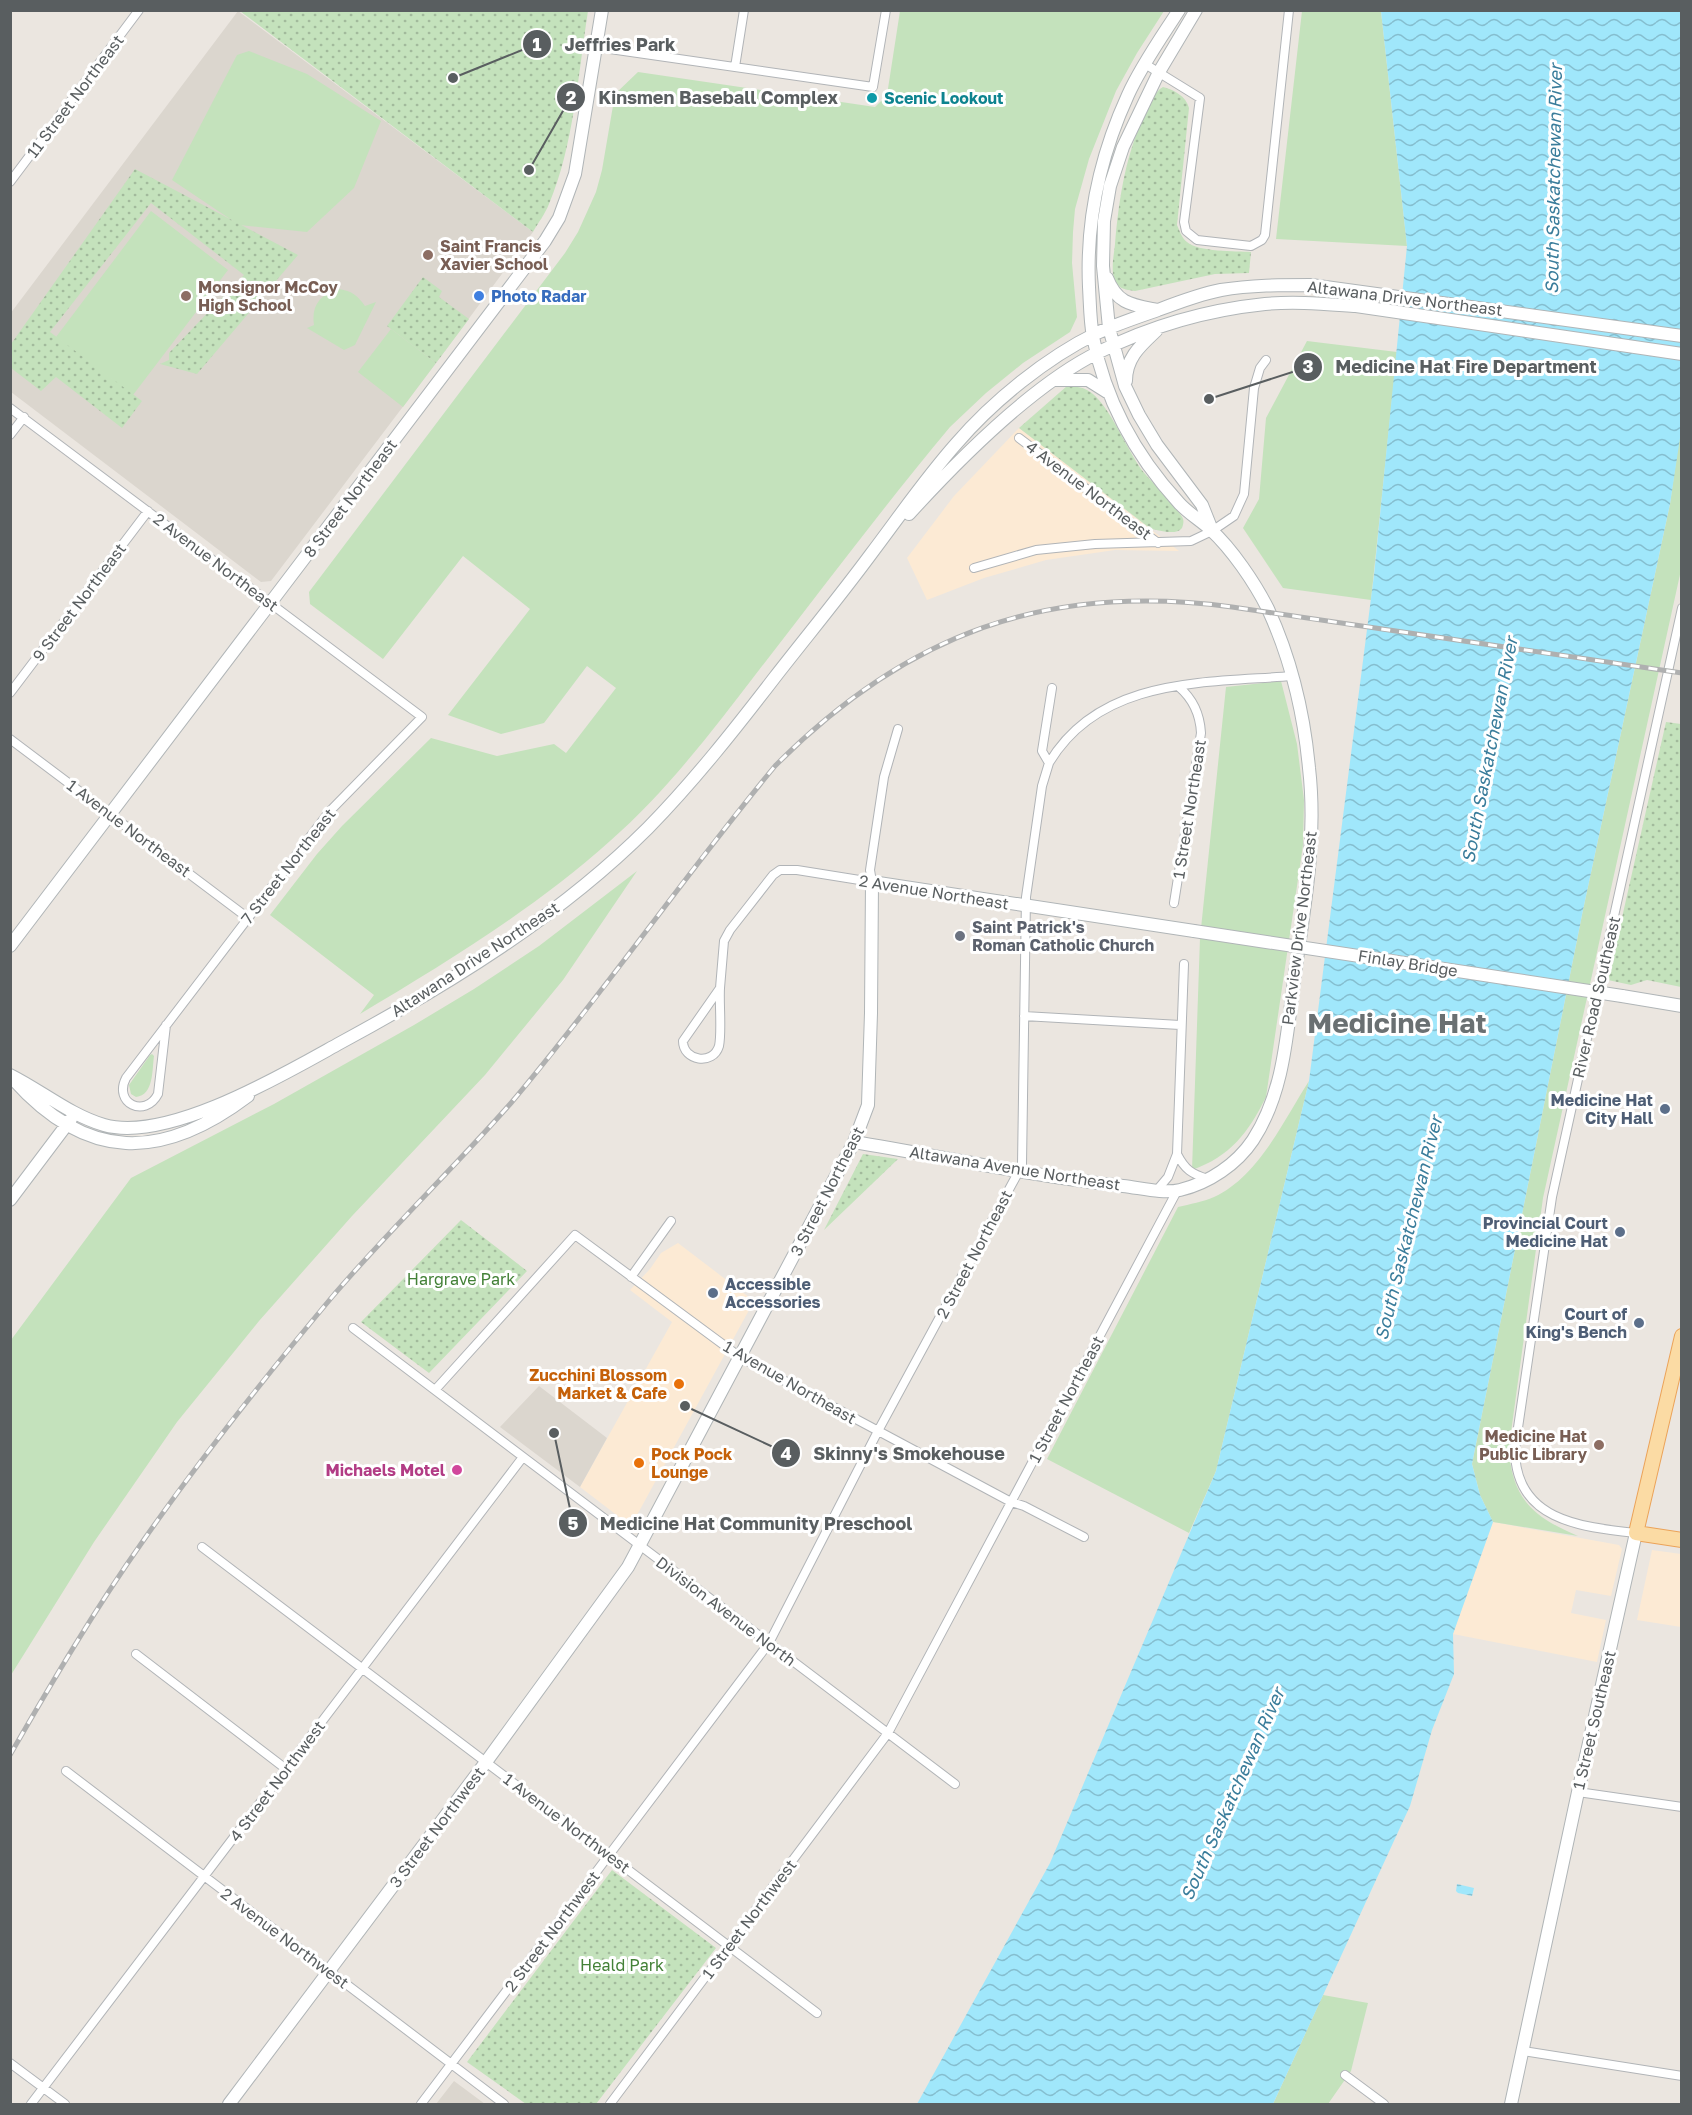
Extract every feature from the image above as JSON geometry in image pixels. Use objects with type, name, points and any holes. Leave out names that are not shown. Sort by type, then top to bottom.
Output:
[{"type":"main road","name":"1 Street Southeast","points":[[1636,1533],[1682,1336]]},
{"type":"main road","points":[[1636,1533],[1682,1540]]},
{"type":"street","name":"11 Street Northeast","points":[[10,182],[139,10]]},
{"type":"street","name":"8 Street Northeast","points":[[10,946],[112,815],[545,241],[559,218],[575,174],[602,10]]},
{"type":"street","points":[[735,67],[744,10]]},
{"type":"street","points":[[596,47],[873,87],[886,10]]},
{"type":"street","name":"Parkview Drive Northeast","points":[[1177,1191],[1208,1179],[1229,1166],[1251,1143],[1272,1105],[1284,1056],[1308,882],[1311,838],[1311,789],[1306,745],[1292,676],[1277,633],[1258,591],[1244,570],[1212,531],[1176,500],[1144,459],[1123,425],[1107,392],[1092,335],[1088,270],[1089,233],[1095,194],[1128,94],[1179,10]]},
{"type":"street","name":"Parkview Drive Northeast","points":[[1196,10],[1159,72],[1123,147],[1110,186],[1104,221],[1103,266],[1109,328],[1125,386],[1139,416],[1157,445],[1202,505],[1212,531]]},
{"type":"street","points":[[1145,64],[1200,98],[1184,222],[1186,231],[1197,240],[1251,246],[1258,244],[1265,235],[1289,10]]},
{"type":"street","points":[[1103,266],[1112,290],[1121,300],[1158,310]]},
{"type":"street","name":"Altawana Drive Northeast","points":[[76,1114],[103,1124],[137,1128],[170,1122],[264,1084],[361,1032],[474,964],[557,907],[621,854],[676,798],[740,723],[958,441],[996,403],[1036,371],[1092,335],[1158,310],[1220,291],[1264,285],[1311,285],[1682,336]]},
{"type":"street","name":"Altawana Drive Northeast","points":[[870,556],[952,469],[1007,418],[1053,381],[1114,345],[1161,326],[1202,315],[1266,304],[1356,306],[1682,354]]},
{"type":"street","points":[[1125,386],[1130,360],[1137,349],[1161,326]]},
{"type":"street","points":[[1212,531],[1234,516],[1244,494],[1254,388],[1260,368],[1266,360]]},
{"type":"street","points":[[1053,381],[1088,380],[1107,392]]},
{"type":"street","name":"2 Avenue Northeast","points":[[10,408],[422,717]]},
{"type":"street","points":[[10,435],[24,417]]},
{"type":"street","name":"4 Avenue Northeast","points":[[1018,438],[1159,543]]},
{"type":"street","name":"9 Street Northeast","points":[[10,693],[148,511]]},
{"type":"street","name":"4 Avenue Northeast","points":[[974,568],[1036,550],[1095,544],[1191,541],[1212,531]]},
{"type":"street","name":"River Road Southeast","points":[[1636,1533],[1596,1528],[1559,1519],[1547,1512],[1527,1493],[1515,1462],[1515,1448],[1552,1197],[1682,608]]},
{"type":"street","points":[[1049,763],[1073,731],[1097,713],[1119,702],[1158,688],[1292,676]]},
{"type":"street","name":"1 Street Northeast","points":[[1174,903],[1201,733],[1197,712],[1186,693],[1179,687]]},
{"type":"street","name":"2 Street Northeast","points":[[770,1643],[878,1431],[1022,1164],[1025,906],[1042,786],[1049,763],[1042,751],[1052,688]]},
{"type":"street","name":"7 Street Northeast","points":[[166,1025],[158,1094],[146,1106],[135,1106],[123,1095],[123,1083],[166,1025],[329,812],[422,717]]},
{"type":"street","name":"3 Street Northeast","points":[[640,1546],[864,1120],[869,1093],[872,882],[870,870],[884,777],[898,729]]},
{"type":"street","name":"1 Avenue Northeast","points":[[10,738],[248,918]]},
{"type":"street","name":"2 Avenue Northeast","points":[[720,988],[724,941],[773,875],[780,870],[797,870],[1194,931]]},
{"type":"street","name":"Finlay Bridge","points":[[1194,931],[1682,1006]]},
{"type":"street","points":[[1157,1190],[1172,1171],[1177,1154],[1184,964]]},
{"type":"street","points":[[720,988],[719,1045],[709,1058],[694,1058],[683,1048],[683,1041],[720,988]]},
{"type":"street","points":[[1024,1016],[1180,1025]]},
{"type":"street","points":[[10,1076],[35,1087],[76,1114],[10,1200]]},
{"type":"street","points":[[10,1076],[30,1098],[67,1125]]},
{"type":"street","name":"Altawana Drive Northeast","points":[[67,1125],[98,1139],[132,1144],[163,1140],[210,1122],[264,1084]]},
{"type":"street","name":"Altawana Avenue Northeast","points":[[854,1142],[1094,1183],[1177,1191]]},
{"type":"street","points":[[1177,1154],[1191,1173],[1208,1179]]},
{"type":"street","name":"1 Street Northeast","points":[[888,1734],[1177,1191]]},
{"type":"street","points":[[631,1277],[670,1221]]},
{"type":"street","name":"1 Avenue Northeast","points":[[435,1390],[575,1235],[740,1357],[1011,1502],[1024,1506],[1084,1537]]},
{"type":"street","name":"Division Avenue North","points":[[353,1328],[955,1784]]},
{"type":"street","name":"4 Street Northwest","points":[[31,2104],[523,1457]]},
{"type":"street","name":"1 Street Southeast","points":[[1511,2104],[1636,1533]]},
{"type":"street","name":"3 Street Northwest","points":[[229,2104],[486,1762],[616,1584],[640,1546]]},
{"type":"street","name":"1 Avenue Northwest","points":[[202,1547],[817,2013]]},
{"type":"street","name":"2 Street Northwest","points":[[421,2104],[770,1643]]},
{"type":"street","points":[[136,1654],[286,1769]]},
{"type":"street","name":"1 Street Northwest","points":[[610,2104],[888,1734]]},
{"type":"street","name":"2 Avenue Northwest","points":[[66,1772],[504,2104]]},
{"type":"street","points":[[1578,1792],[1682,1808]]},
{"type":"street","points":[[1523,2052],[1682,2076]]},
{"type":"street","points":[[10,2063],[64,2104]]},
{"type":"street","points":[[1345,2075],[1384,2104]]},
{"type":"shaded area","name":"Monsignor McCoy High School","points":[[238,11],[533,232],[271,581],[261,582],[11,392],[10,314]]},
{"type":"shaded area","points":[[1019,428],[1179,551],[1115,550],[1046,560],[984,578],[927,600],[907,558],[954,496]]},
{"type":"shaded area","points":[[678,1243],[754,1301],[631,1526],[580,1487],[672,1322],[630,1290],[650,1269],[661,1253]]},
{"type":"shaded area","points":[[539,1386],[607,1438],[580,1487],[500,1427]]},
{"type":"shaded area","points":[[1493,1522],[1619,1545],[1622,1549],[1611,1596],[1576,1590],[1571,1613],[1606,1620],[1597,1662],[1453,1634]]},
{"type":"shaded area","points":[[1652,1550],[1681,1554],[1681,1627],[1637,1620]]},
{"type":"shaded area","points":[[454,2081],[485,2104],[436,2104]]},
{"type":"green space","points":[[240,11],[588,11],[570,134],[549,204],[533,232]]},
{"type":"green space","points":[[900,11],[1164,11],[1116,91],[1089,159],[1075,209],[1072,263],[1077,317],[1070,332],[1023,363],[986,393],[950,427],[877,517],[707,737],[631,822],[581,866],[520,912],[360,1014],[374,995],[270,915],[317,854],[431,738],[497,756],[554,744],[566,753],[616,688],[587,666],[544,723],[501,734],[448,715],[530,609],[463,556],[383,659],[310,604],[309,592],[565,253],[578,232],[596,192],[602,170],[615,94],[638,72],[875,107],[887,95]]},
{"type":"green space","points":[[1302,11],[1381,11],[1407,246],[1276,239]]},
{"type":"green space","points":[[249,51],[307,74],[381,121],[354,188],[307,232],[239,225],[172,180],[237,55]]},
{"type":"green space","points":[[1163,87],[1179,94],[1189,108],[1177,225],[1180,232],[1187,242],[1200,248],[1251,252],[1249,273],[1215,274],[1135,291],[1128,290],[1118,285],[1113,271],[1121,192],[1140,125],[1153,97]]},
{"type":"green space","points":[[135,169],[298,255],[197,374],[160,364],[169,360],[169,353],[244,275],[151,203],[50,332],[142,401],[122,428],[56,377],[41,391],[11,368],[11,344]]},
{"type":"green space","points":[[151,211],[228,270],[133,395],[56,337]]},
{"type":"green space","points":[[423,277],[442,291],[439,297],[469,319],[436,363],[387,326]]},
{"type":"green space","points":[[339,289],[354,294],[365,306],[376,302],[355,345],[344,350],[307,328],[314,325],[314,312],[318,302],[327,294]]},
{"type":"green space","points":[[391,329],[436,363],[403,407],[358,372]]},
{"type":"green space","points":[[1307,341],[1397,352],[1371,600],[1283,588],[1243,528],[1259,499],[1266,418]]},
{"type":"green space","points":[[1067,386],[1084,389],[1099,400],[1141,469],[1181,515],[1182,528],[1176,532],[1151,529],[1019,428]]},
{"type":"green space","points":[[1681,425],[1681,570],[1543,1198],[1509,1447],[1514,1480],[1527,1504],[1549,1521],[1578,1536],[1493,1522],[1480,1495],[1472,1464],[1583,910],[1670,504]]},
{"type":"green space","points":[[1281,681],[1297,744],[1304,800],[1303,845],[1266,1097],[1237,1142],[1217,1158],[1192,1170],[1200,938],[1226,687]]},
{"type":"green space","points":[[1666,722],[1681,724],[1681,987],[1647,980],[1631,985],[1608,980]]},
{"type":"green space","points":[[637,871],[563,980],[485,1075],[352,1216],[259,1321],[177,1422],[94,1542],[11,1675],[11,1340],[131,1178],[274,1104],[474,989],[539,946]]},
{"type":"green space","points":[[152,1054],[154,1056],[149,1087],[146,1092],[136,1097],[131,1094],[129,1085]]},
{"type":"green space","points":[[1309,1081],[1216,1471],[1189,1533],[1047,1459],[1178,1207],[1214,1197],[1230,1188],[1244,1176],[1280,1130]]},
{"type":"green space","points":[[863,1154],[898,1159],[824,1230]]},
{"type":"green space","name":"Hargrave Park","points":[[461,1220],[527,1271],[429,1373],[361,1322]]},
{"type":"green space","name":"Heald Park","points":[[612,1870],[716,1948],[596,2104],[526,2104],[467,2062]]},
{"type":"green space","points":[[1323,1995],[1368,2003],[1351,2071],[1328,2104],[1273,2104]]},
{"type":"water","name":"South Saskatchewan River","points":[[1381,11],[1681,11],[1682,425],[1670,504],[1583,910],[1472,1464],[1480,1495],[1493,1522],[1453,1634],[1454,1674],[1432,1730],[1410,1806],[1273,2104],[917,2104],[1050,1863],[1216,1471],[1309,1081],[1374,575],[1407,246]]},
{"type":"water","points":[[1457,1884],[1474,1888],[1472,1896],[1458,1893]]},
{"type":"railway","points":[[10,1755],[74,1646],[125,1567],[188,1478],[283,1356],[354,1272],[511,1103],[775,766],[825,720],[876,682],[928,651],[983,628],[1040,612],[1101,603],[1164,601],[1232,607],[1682,673]]},
{"type":"place","name":"Jeffries Park","points":[[453,78]]},
{"type":"place","name":"Scenic Lookout","points":[[872,98]]},
{"type":"place","name":"Kinsmen Baseball Complex","points":[[529,170]]},
{"type":"place","name":"Saint Francis Xavier School","points":[[428,255]]},
{"type":"place","name":"Monsignor McCoy High School","points":[[186,296]]},
{"type":"place","name":"Photo Radar","points":[[479,296]]},
{"type":"place","name":"Medicine Hat Fire Department","points":[[1209,399]]},
{"type":"place","name":"Saint Patrick's Roman Catholic Church","points":[[960,936]]},
{"type":"place","name":"Medicine Hat City Hall","points":[[1665,1109]]},
{"type":"place","name":"Provincial Court Medicine Hat","points":[[1620,1232]]},
{"type":"place","name":"Accessible Accessories","points":[[713,1293]]},
{"type":"place","name":"Court of King's Bench","points":[[1639,1323]]},
{"type":"place","name":"Zucchini Blossom Market & Cafe","points":[[679,1384]]},
{"type":"place","name":"Skinny's Smokehouse","points":[[685,1406]]},
{"type":"place","name":"Medicine Hat Community Preschool","points":[[554,1433]]},
{"type":"place","name":"Medicine Hat Public Library","points":[[1599,1445]]},
{"type":"place","name":"Pock Pock Lounge","points":[[639,1463]]},
{"type":"place","name":"Michaels Motel","points":[[457,1470]]},
{"type":"district","name":"Medicine Hat","points":[[1397,1022]]}]
